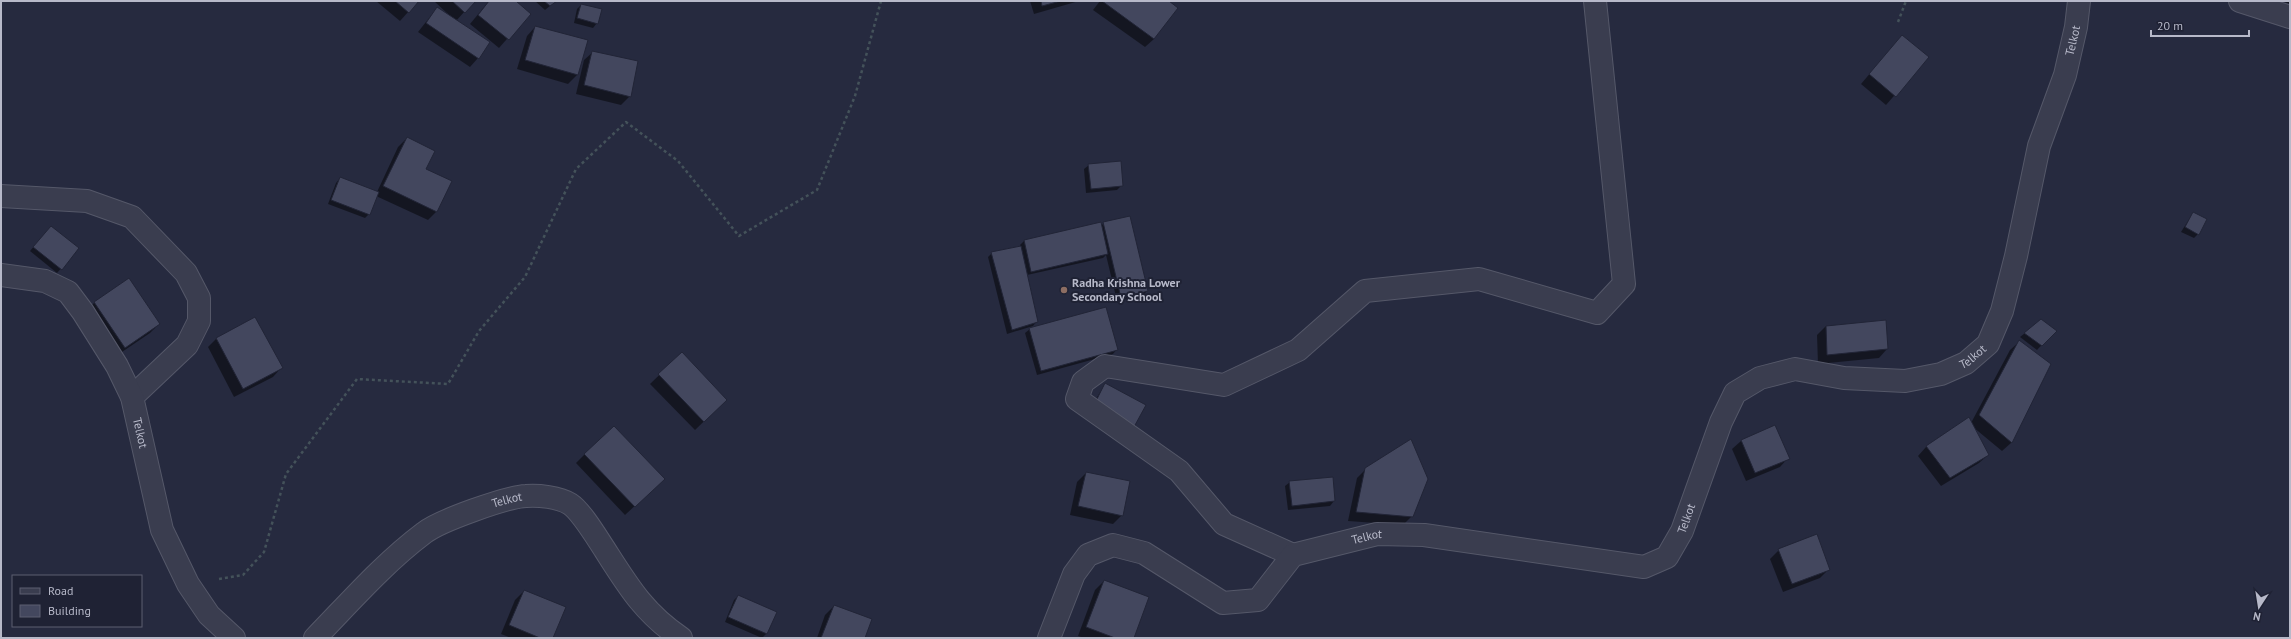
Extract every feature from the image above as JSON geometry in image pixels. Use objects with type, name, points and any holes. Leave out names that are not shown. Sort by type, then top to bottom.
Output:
[{"type":"street","points":[[1049,638],[1074,574],[1088,555],[1113,546],[1144,553],[1223,603],[1258,600],[1293,556],[1224,524],[1179,471],[1077,399],[1083,382],[1105,366],[1224,385],[1298,350],[1365,291],[1479,279],[1597,313],[1624,284],[1595,1]]},
{"type":"street","name":"Telkot","points":[[1293,556],[1377,534],[1424,535],[1644,567],[1667,557],[1682,531],[1721,422],[1735,392],[1760,378],[1795,369],[1844,378],[1905,381],[1941,374],[1966,362],[1988,344],[2002,311],[2016,256],[2039,146],[2065,75],[2076,27],[2079,1]]},
{"type":"street","points":[[2240,1],[2290,17]]},
{"type":"street","points":[[1,196],[87,201],[132,217],[186,273],[199,298],[199,321],[187,345],[132,397]]},
{"type":"street","name":"Telkot","points":[[1,275],[45,281],[68,292],[83,312],[117,366],[132,397],[162,530],[188,584],[209,615],[234,638]]},
{"type":"street","name":"Telkot","points":[[315,638],[366,585],[425,532],[470,511],[525,496],[548,497],[570,504],[590,527],[637,598],[659,623],[681,638]]},
{"type":"path","points":[[188,584],[243,575],[264,552],[286,474],[357,379],[448,384],[479,331],[525,276],[576,169],[626,122],[678,161],[739,236],[817,190],[855,96],[880,1]]},
{"type":"path","points":[[1898,22],[1906,1]]},
{"type":"building","points":[[395,1],[419,1],[409,13]]},
{"type":"building","points":[[452,1],[476,1],[465,13]]},
{"type":"building","points":[[489,1],[516,1],[531,14],[509,40],[478,15]]},
{"type":"building","points":[[544,1],[557,1],[550,6]]},
{"type":"building","points":[[1041,1],[1061,1],[1042,6]]},
{"type":"building","points":[[1102,1],[1169,1],[1178,8],[1154,39]]},
{"type":"building","points":[[581,4],[602,9],[598,24],[577,18]]},
{"type":"building","points":[[437,7],[490,42],[479,59],[426,23]]},
{"type":"building","points":[[535,26],[588,40],[578,75],[525,60]]},
{"type":"building","points":[[1902,35],[1929,57],[1896,97],[1869,74]]},
{"type":"building","points":[[592,51],[638,61],[631,97],[584,85]]},
{"type":"building","points":[[407,137],[435,151],[426,169],[452,181],[437,212],[383,186]]},
{"type":"building","points":[[1121,161],[1123,186],[1091,189],[1088,164]]},
{"type":"building","points":[[340,177],[379,192],[370,215],[331,200]]},
{"type":"building","points":[[2193,212],[2207,219],[2199,235],[2185,227]]},
{"type":"building","points":[[1130,216],[1148,291],[1121,298],[1103,222]]},
{"type":"building","points":[[1101,222],[1108,254],[1031,272],[1024,240]]},
{"type":"building","points":[[51,226],[79,248],[62,270],[33,247]]},
{"type":"building","points":[[1021,246],[1038,322],[1012,330],[991,252]]},
{"type":"building","points":[[129,278],[160,324],[125,348],[94,302]]},
{"type":"building","points":[[1106,307],[1118,350],[1041,371],[1029,328]]},
{"type":"building","points":[[255,317],[283,368],[243,389],[216,338]]},
{"type":"building","points":[[2041,319],[2057,331],[2042,346],[2024,333]]},
{"type":"building","points":[[1886,320],[1888,349],[1827,355],[1826,326]]},
{"type":"building","points":[[2019,340],[2051,364],[2012,443],[1979,415]]},
{"type":"building","points":[[682,352],[727,400],[704,422],[658,374]]},
{"type":"building","points":[[1105,383],[1146,405],[1134,427],[1094,405]]},
{"type":"building","points":[[1969,417],[1989,455],[1950,478],[1926,446]]},
{"type":"building","points":[[1775,425],[1790,459],[1755,473],[1741,440]]},
{"type":"building","points":[[614,426],[665,479],[635,507],[584,454]]},
{"type":"building","points":[[1411,439],[1428,479],[1413,517],[1356,512],[1365,468]]},
{"type":"building","points":[[1086,472],[1130,481],[1123,516],[1078,506]]},
{"type":"building","points":[[1333,477],[1335,501],[1292,506],[1289,481]]},
{"type":"building","points":[[1817,534],[1830,570],[1792,584],[1778,549]]},
{"type":"building","points":[[1104,580],[1149,597],[1134,638],[1115,638],[1086,627]]},
{"type":"building","points":[[524,590],[566,607],[553,638],[540,638],[509,625]]},
{"type":"building","points":[[738,595],[777,612],[767,634],[728,617]]},
{"type":"building","points":[[834,605],[872,619],[865,638],[821,638]]},
{"type":"place","name":"Radha Krishna Lower Secondary School","points":[[1064,290]]}]
